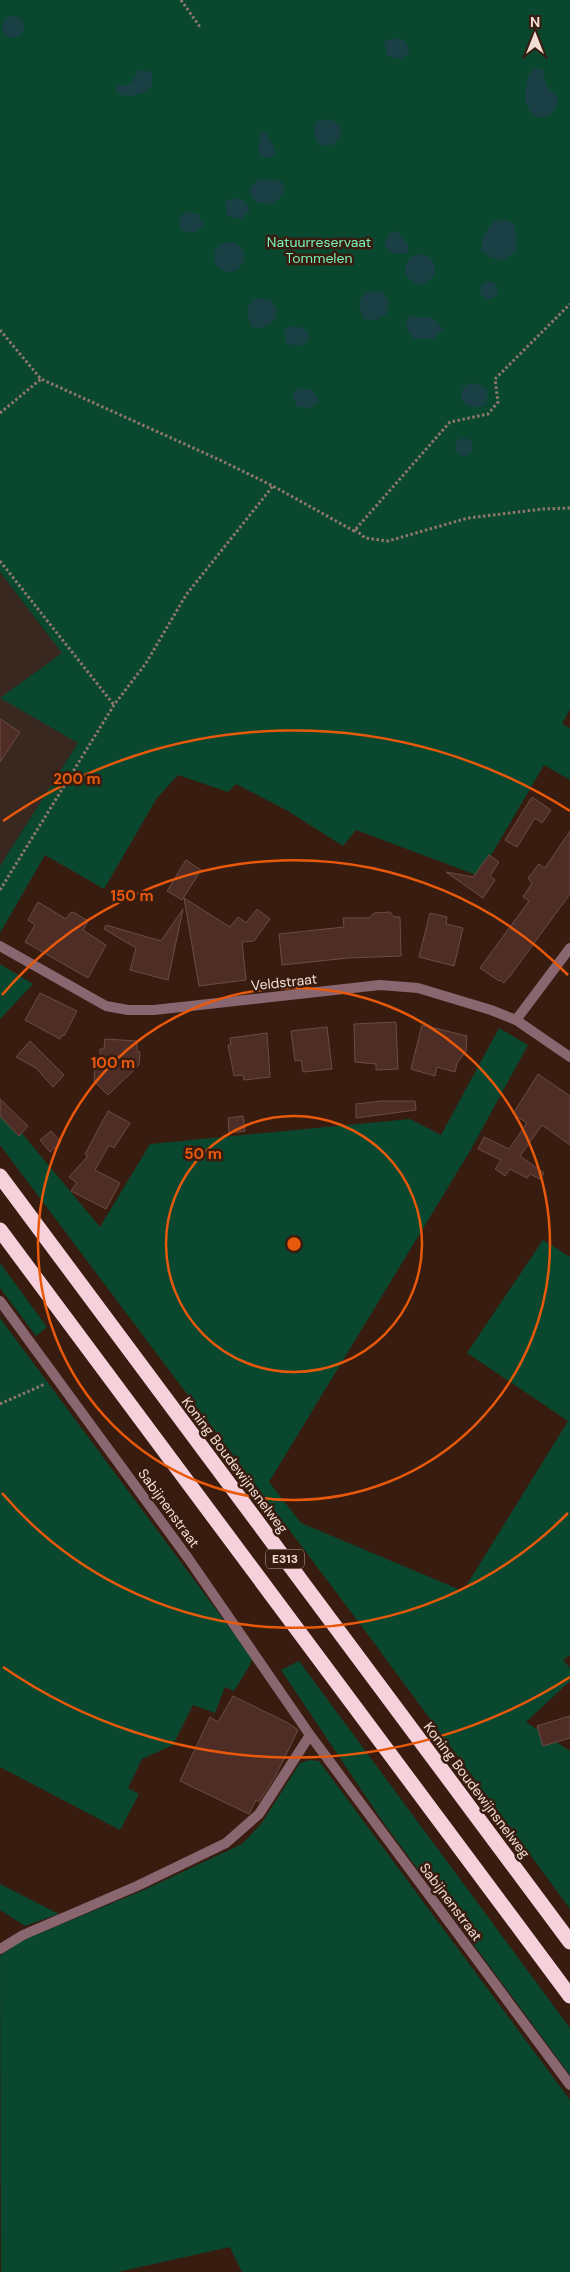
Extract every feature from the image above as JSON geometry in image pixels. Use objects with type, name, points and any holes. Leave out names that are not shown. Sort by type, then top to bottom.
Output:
[{"type":"highway","name":"Koning Boudewijnsnelweg","points":[[0,1176],[570,1942]]},
{"type":"highway","name":"E313","points":[[0,1230],[570,1996]]},
{"type":"street","name":"Veldstraat","points":[[0,946],[106,1006],[128,1010],[154,1010],[380,985],[418,988],[491,1010],[516,1020],[570,1058]]},
{"type":"street","points":[[516,1020],[570,948]]},
{"type":"street","name":"Sabijnenstraat","points":[[0,1301],[188,1558],[310,1735],[570,2085]]},
{"type":"street","points":[[0,1949],[23,1935],[137,1886],[226,1843],[259,1814],[310,1735]]},
{"type":"path","points":[[181,0],[200,27]]},
{"type":"path","points":[[355,529],[450,422],[488,414],[498,402],[495,379],[570,304]]},
{"type":"path","points":[[0,330],[41,379],[273,486],[354,531],[355,529],[365,538],[388,541],[468,518],[543,509],[570,508]]},
{"type":"path","points":[[0,413],[41,379]]},
{"type":"path","points":[[0,890],[114,705],[146,663],[186,595],[273,486]]},
{"type":"path","points":[[0,561],[114,705]]},
{"type":"path","points":[[0,1404],[58,1379]]},
{"type":"shaded area","points":[[0,572],[62,653],[1,698],[79,743],[0,866]]},
{"type":"green space","name":"Natuurreservaat Tommelen","points":[[0,0],[570,0],[570,709],[562,724],[570,728],[570,780],[544,765],[479,876],[356,830],[343,846],[288,811],[236,784],[228,792],[178,775],[157,798],[104,889],[45,855],[0,933],[0,866],[78,743],[0,698],[62,653],[0,572]]},
{"type":"green space","points":[[0,964],[33,984],[0,1019]]},
{"type":"green space","points":[[499,1028],[528,1045],[470,1151],[269,1482],[301,1523],[463,1591],[568,1421],[467,1353],[543,1240],[570,1257],[570,1655],[563,1660],[570,1668],[570,1681],[526,1722],[570,1751],[570,1909],[369,1636],[0,1145],[0,1107],[100,1227],[150,1144],[410,1119],[441,1135]]},
{"type":"green space","points":[[0,1263],[47,1327],[36,1336],[0,1288]]},
{"type":"green space","points":[[0,1318],[252,1658],[250,1665],[234,1691],[225,1687],[215,1713],[193,1705],[173,1745],[142,1759],[128,1788],[139,1794],[120,1830],[0,1767]]},
{"type":"green space","points":[[299,1661],[570,2028],[570,2075],[383,1822],[281,1670]]},
{"type":"green space","points":[[310,1760],[319,1761],[570,2100],[570,2272],[242,2272],[230,2247],[118,2272],[1,2272],[0,1956],[21,1941],[146,1889],[242,1844],[261,1824],[300,1763]]},
{"type":"green space","points":[[0,1884],[59,1914],[25,1926],[0,1910]]},
{"type":"water","points":[[13,16],[23,23],[24,27],[17,37],[13,38],[3,31],[2,27],[9,17]]},
{"type":"water","points":[[392,38],[404,40],[410,52],[401,59],[387,56],[384,43]]},
{"type":"water","points":[[532,69],[542,69],[546,85],[558,99],[555,109],[547,117],[535,117],[527,106],[525,94]]},
{"type":"water","points":[[139,70],[152,72],[152,86],[145,92],[131,96],[117,93],[117,86],[130,83]]},
{"type":"water","points":[[327,119],[338,123],[342,135],[333,145],[320,145],[314,133],[315,123]]},
{"type":"water","points":[[264,131],[275,149],[274,154],[269,158],[262,157],[258,152],[260,134]]},
{"type":"water","points":[[270,179],[282,182],[284,191],[278,200],[268,204],[253,200],[249,190],[257,180]]},
{"type":"water","points":[[232,198],[244,200],[250,211],[241,219],[227,216],[225,203]]},
{"type":"water","points":[[186,212],[198,214],[204,225],[195,233],[181,230],[179,217]]},
{"type":"water","points":[[505,220],[514,224],[517,237],[516,251],[504,260],[491,258],[481,250],[483,236],[494,221]]},
{"type":"water","points":[[397,231],[407,243],[409,252],[395,253],[389,251],[384,246],[388,235]]},
{"type":"water","points":[[229,242],[235,243],[243,251],[243,263],[235,271],[229,272],[223,271],[215,263],[214,257],[215,251],[223,243]]},
{"type":"water","points":[[420,254],[426,255],[434,263],[434,275],[426,283],[420,284],[414,283],[406,275],[405,269],[406,263],[414,255]]},
{"type":"water","points":[[489,281],[495,284],[498,290],[495,296],[489,299],[483,296],[480,290],[483,284]]},
{"type":"water","points":[[367,291],[382,292],[389,302],[386,314],[376,320],[364,319],[361,311],[359,304]]},
{"type":"water","points":[[255,298],[270,299],[277,310],[274,321],[263,328],[252,327],[249,319],[248,308]]},
{"type":"water","points":[[409,316],[433,318],[443,329],[433,339],[414,338],[405,327]]},
{"type":"water","points":[[292,326],[304,328],[310,339],[300,346],[287,344],[284,330]]},
{"type":"water","points":[[473,383],[481,385],[488,392],[486,405],[472,407],[461,399],[463,387]]},
{"type":"water","points":[[301,388],[313,390],[319,401],[309,409],[296,406],[293,392]]},
{"type":"water","points":[[464,438],[470,441],[473,447],[470,453],[464,456],[458,453],[455,447],[458,441]]},
{"type":"building","points":[[0,719],[20,732],[0,762]]},
{"type":"building","points":[[532,797],[551,810],[542,823],[535,818],[517,847],[505,840]]},
{"type":"building","points":[[570,831],[570,894],[510,976],[504,983],[499,981],[480,968],[529,901],[523,897],[532,883],[528,878],[539,864],[545,868]]},
{"type":"building","points":[[489,855],[499,862],[490,876],[495,880],[483,898],[446,872],[473,877]]},
{"type":"building","points":[[186,860],[201,870],[182,900],[167,891]]},
{"type":"building","points":[[184,898],[230,927],[238,917],[246,923],[257,909],[270,919],[254,941],[242,942],[246,980],[199,986]]},
{"type":"building","points":[[38,902],[66,919],[73,912],[88,921],[83,930],[106,945],[88,978],[25,942],[35,925],[28,920]]},
{"type":"building","points":[[183,909],[168,980],[130,970],[136,948],[104,929],[106,925],[161,941]]},
{"type":"building","points":[[390,912],[394,917],[400,917],[401,956],[348,958],[282,965],[279,934],[344,927],[343,918],[369,918],[374,913]]},
{"type":"building","points":[[430,913],[447,917],[446,924],[463,928],[454,966],[419,957]]},
{"type":"building","points":[[40,993],[77,1011],[64,1036],[62,1035],[60,1039],[25,1020]]},
{"type":"building","points":[[396,1022],[398,1069],[376,1070],[376,1064],[355,1062],[354,1024]]},
{"type":"building","points":[[422,1025],[467,1036],[466,1051],[457,1063],[455,1072],[437,1067],[435,1076],[411,1069]]},
{"type":"building","points":[[327,1027],[332,1069],[303,1072],[301,1060],[295,1061],[291,1031]]},
{"type":"building","points":[[267,1033],[270,1077],[244,1080],[243,1075],[234,1076],[228,1045],[231,1045],[230,1038]]},
{"type":"building","points":[[105,1039],[137,1041],[137,1051],[140,1052],[139,1065],[108,1095],[94,1081],[95,1061],[100,1061],[100,1049],[104,1049]]},
{"type":"building","points":[[30,1041],[64,1075],[53,1087],[36,1068],[16,1057]]},
{"type":"building","points":[[538,1074],[570,1096],[570,1145],[542,1125],[520,1156],[544,1173],[540,1179],[530,1174],[527,1178],[510,1169],[505,1176],[495,1169],[501,1160],[478,1149],[484,1137],[509,1149],[527,1123],[513,1114]]},
{"type":"building","points":[[0,1099],[28,1126],[19,1136],[0,1116]]},
{"type":"building","points":[[381,1101],[415,1101],[416,1110],[356,1118],[356,1104]]},
{"type":"building","points":[[108,1111],[130,1123],[114,1148],[109,1145],[95,1170],[120,1183],[106,1209],[71,1191],[77,1183],[69,1177],[88,1156],[85,1154]]},
{"type":"building","points":[[243,1116],[245,1131],[229,1133],[228,1118]]},
{"type":"building","points":[[51,1131],[61,1142],[50,1152],[40,1140]]},
{"type":"building","points":[[233,1696],[288,1723],[298,1730],[275,1777],[259,1802],[256,1800],[249,1814],[180,1781],[210,1717],[218,1722]]},
{"type":"building","points":[[570,1716],[570,1738],[543,1746],[537,1726]]}]
